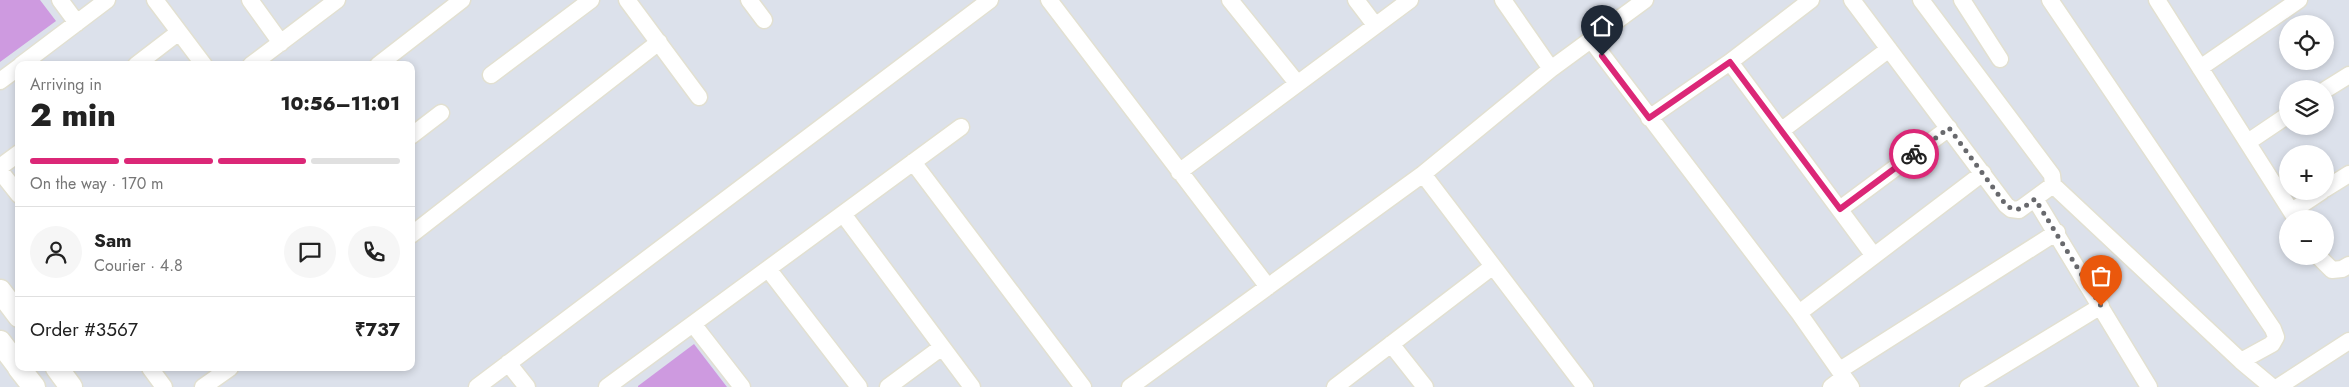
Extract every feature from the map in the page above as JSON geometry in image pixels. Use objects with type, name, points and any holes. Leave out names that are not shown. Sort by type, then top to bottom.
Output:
[{"type":"street","points":[[60,0],[77,23]]},
{"type":"street","points":[[27,61],[107,0]]},
{"type":"street","points":[[155,0],[201,61]]},
{"type":"street","points":[[250,0],[281,43]]},
{"type":"street","points":[[256,61],[337,0]]},
{"type":"street","points":[[383,61],[462,0]]},
{"type":"street","points":[[491,75],[591,0]]},
{"type":"street","points":[[627,0],[699,97]]},
{"type":"street","points":[[749,0],[764,20]]},
{"type":"street","points":[[477,387],[990,0]]},
{"type":"street","points":[[1049,0],[1268,287]]},
{"type":"street","points":[[1230,0],[1297,83]]},
{"type":"street","points":[[1356,0],[1375,26]]},
{"type":"street","points":[[1179,172],[1410,0]]},
{"type":"street","points":[[1503,0],[1551,69]]},
{"type":"street","points":[[1130,387],[1422,174],[1551,69],[1645,0]]},
{"type":"street","points":[[1649,118],[1730,62],[1811,0]]},
{"type":"street","points":[[1852,0],[1982,173],[2012,209],[2019,210],[2053,185]]},
{"type":"street","points":[[1921,0],[2052,175],[2053,185],[2241,361],[2272,387]]},
{"type":"street","points":[[1962,0],[2000,60]]},
{"type":"street","points":[[2050,0],[2273,329],[2276,337],[2272,344],[2241,361]]},
{"type":"street","points":[[2157,0],[2291,210]]},
{"type":"street","points":[[2200,68],[2299,0]]},
{"type":"street","points":[[141,61],[179,32]]},
{"type":"street","points":[[1591,40],[1800,313],[1845,378]]},
{"type":"street","points":[[415,232],[659,42]]},
{"type":"street","points":[[1782,130],[1889,49]]},
{"type":"street","points":[[1730,62],[1874,256]]},
{"type":"street","points":[[0,81],[15,70]]},
{"type":"street","points":[[2334,84],[2349,74]]},
{"type":"street","points":[[415,133],[441,113]]},
{"type":"street","points":[[2248,142],[2279,121]]},
{"type":"street","points":[[615,384],[693,324],[961,127]]},
{"type":"street","points":[[1840,209],[1949,128]]},
{"type":"street","points":[[15,156],[0,169],[15,190]]},
{"type":"street","points":[[913,162],[1083,387]]},
{"type":"street","points":[[1800,313],[1982,173]]},
{"type":"street","points":[[1422,174],[1585,387]]},
{"type":"street","points":[[2334,184],[2349,174]]},
{"type":"street","points":[[2035,199],[2101,306],[2144,385]]},
{"type":"street","points":[[2300,210],[2312,200]]},
{"type":"street","points":[[843,214],[972,387]]},
{"type":"street","points":[[1831,387],[2057,232]]},
{"type":"street","points":[[2327,265],[2332,270],[2342,270],[2349,265]]},
{"type":"street","points":[[1335,387],[1492,267]]},
{"type":"street","points":[[768,269],[859,387]]},
{"type":"street","points":[[0,291],[15,311]]},
{"type":"street","points":[[1968,387],[2101,306]]},
{"type":"street","points":[[693,324],[742,387]]},
{"type":"street","points":[[2278,387],[2349,341]]},
{"type":"street","points":[[0,342],[15,362]]},
{"type":"street","points":[[1391,344],[1425,387]]},
{"type":"street","points":[[888,387],[942,347]]},
{"type":"street","points":[[508,363],[527,387]]},
{"type":"street","points":[[22,371],[34,387]]},
{"type":"street","points":[[59,371],[71,387]]},
{"type":"street","points":[[152,371],[164,387]]},
{"type":"street","points":[[203,387],[226,371]]},
{"type":"shaded area","points":[[0,0],[40,0],[56,21],[0,62]]},
{"type":"shaded area","points":[[694,344],[727,387],[638,387],[638,386]]},
{"type":"way so far","points":[[1914,154],[1949,128],[2006,205],[2015,211],[2035,199],[2101,306]]},
{"type":"route","points":[[1602,56],[1649,118],[1730,62],[1840,209],[1914,154]]}]
